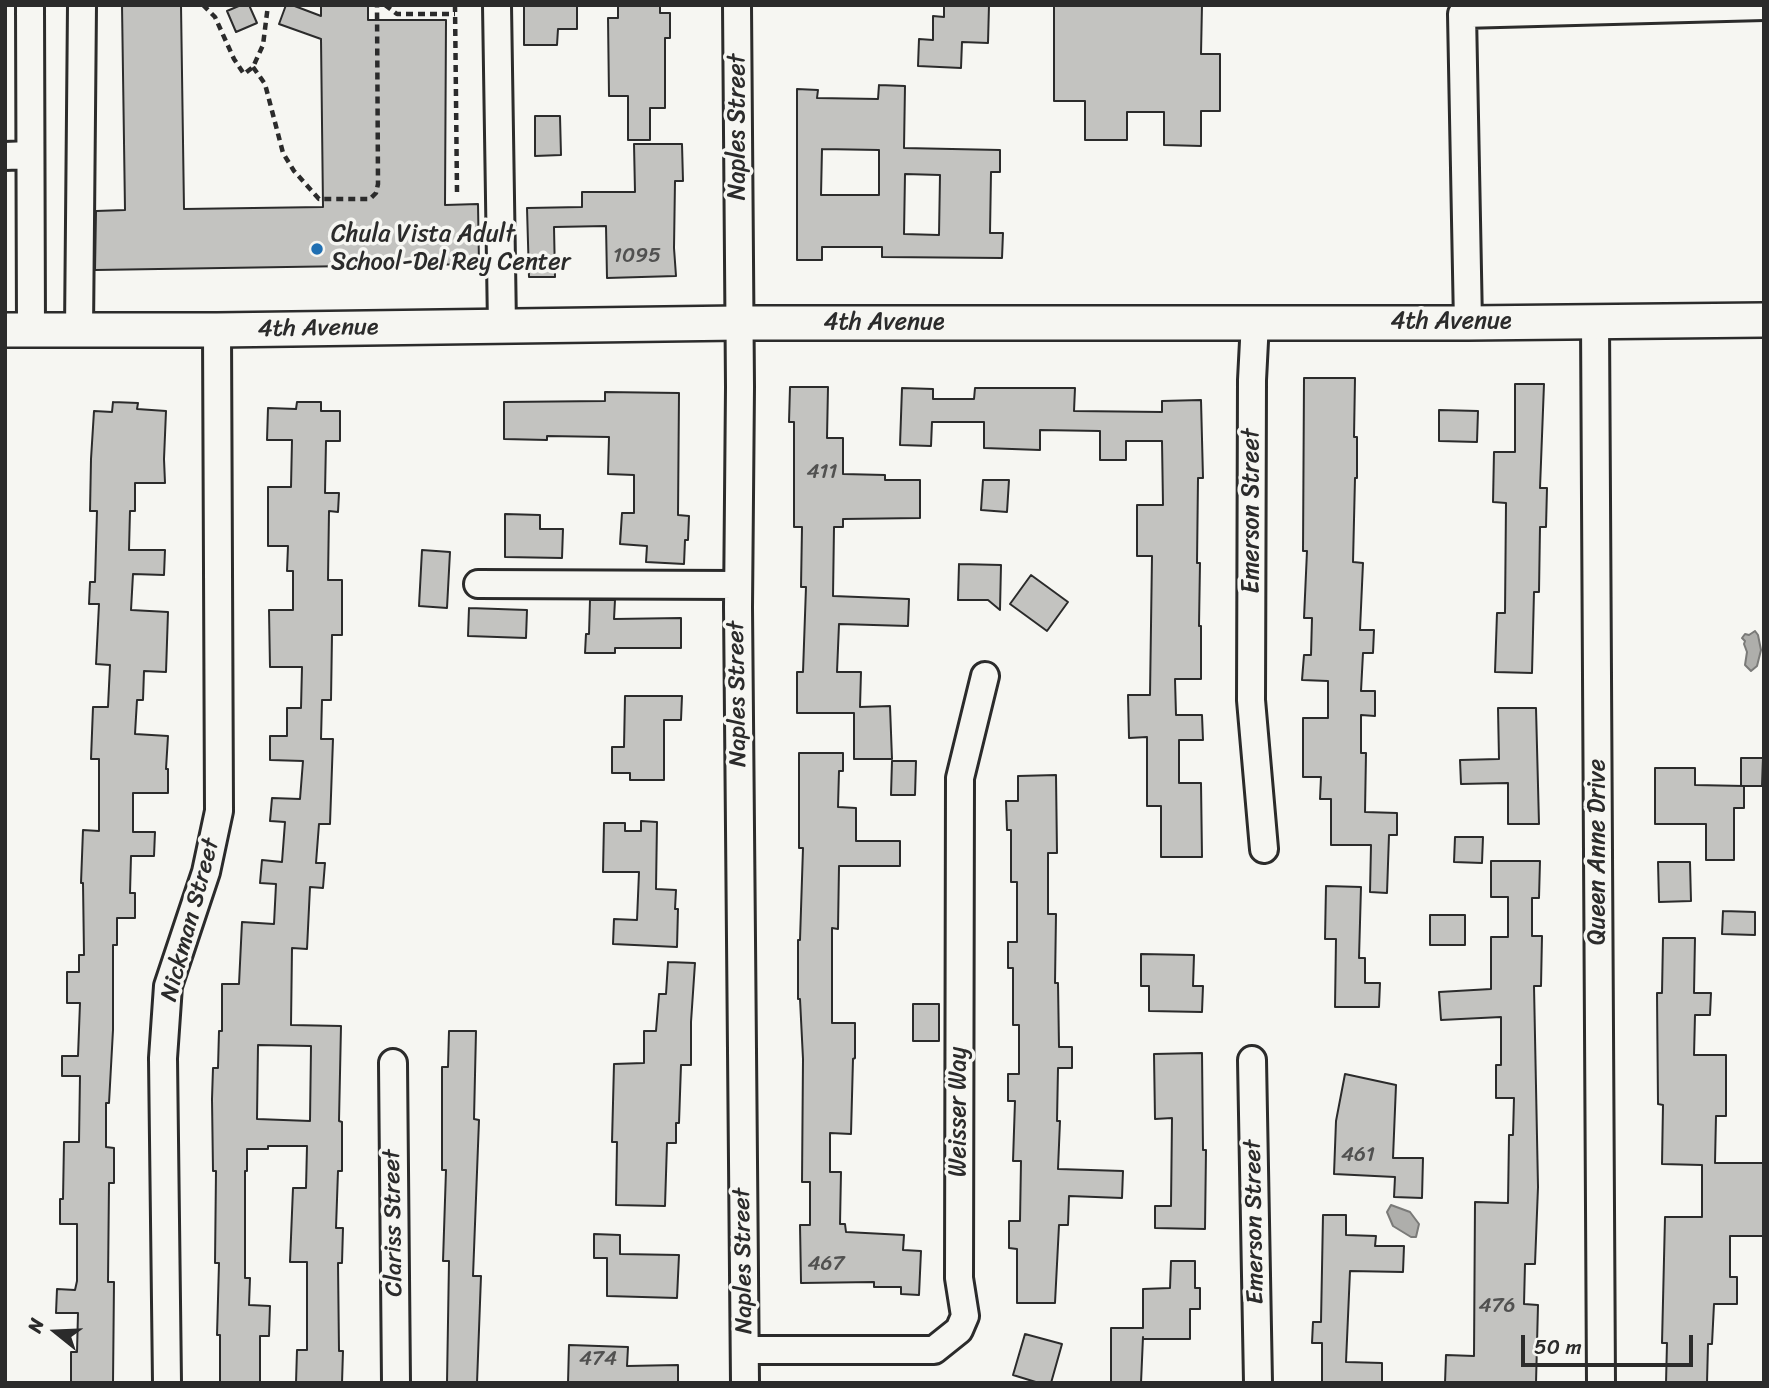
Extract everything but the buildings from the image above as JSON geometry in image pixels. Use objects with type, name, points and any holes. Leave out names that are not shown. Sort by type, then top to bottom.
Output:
[{"type":"main road","name":"4th Avenue","points":[[18,330],[739,323],[1468,323],[1764,320]]},
{"type":"street","points":[[18,330],[18,156],[30,5]]},
{"type":"street","points":[[79,330],[82,5]]},
{"type":"street","points":[[497,5],[502,326]]},
{"type":"street","name":"Naples Street","points":[[737,5],[737,585],[745,1383]]},
{"type":"street","points":[[1468,323],[1462,14],[1764,6]]},
{"type":"street","name":"Emerson Street","points":[[1255,322],[1252,380],[1251,700],[1264,849]]},
{"type":"street","name":"Queen Anne Drive","points":[[1595,322],[1601,1383]]},
{"type":"street","name":"Nickman Street","points":[[167,1383],[163,1058],[168,986],[206,872],[219,811],[217,330]]},
{"type":"street","points":[[478,584],[737,585]]},
{"type":"street","name":"Weisser Way","points":[[745,1350],[934,1350],[959,1329],[965,1316],[959,1278],[960,778],[985,676]]},
{"type":"street","name":"Emerson Street","points":[[1252,1060],[1258,1383]]},
{"type":"street","name":"Clariss Street","points":[[393,1063],[396,1383]]},
{"type":"path","points":[[203,5],[215,17],[234,59],[244,74],[253,66],[263,45],[268,5]]},
{"type":"path","points":[[253,66],[267,90],[283,153],[294,171],[319,199],[370,199],[376,193],[378,184],[377,5]]},
{"type":"path","points":[[385,5],[397,14],[455,14]]},
{"type":"path","points":[[455,5],[457,192]]},
{"type":"shaded area","points":[[1755,631],[1761,650],[1757,666],[1751,671],[1745,665],[1747,652],[1742,638]]},
{"type":"shaded area","points":[[1391,1205],[1410,1212],[1419,1224],[1416,1237],[1411,1237],[1393,1226],[1387,1212]]},
{"type":"place","name":"Chula Vista Adult School-Del Rey Center","points":[[317,249]]}]
